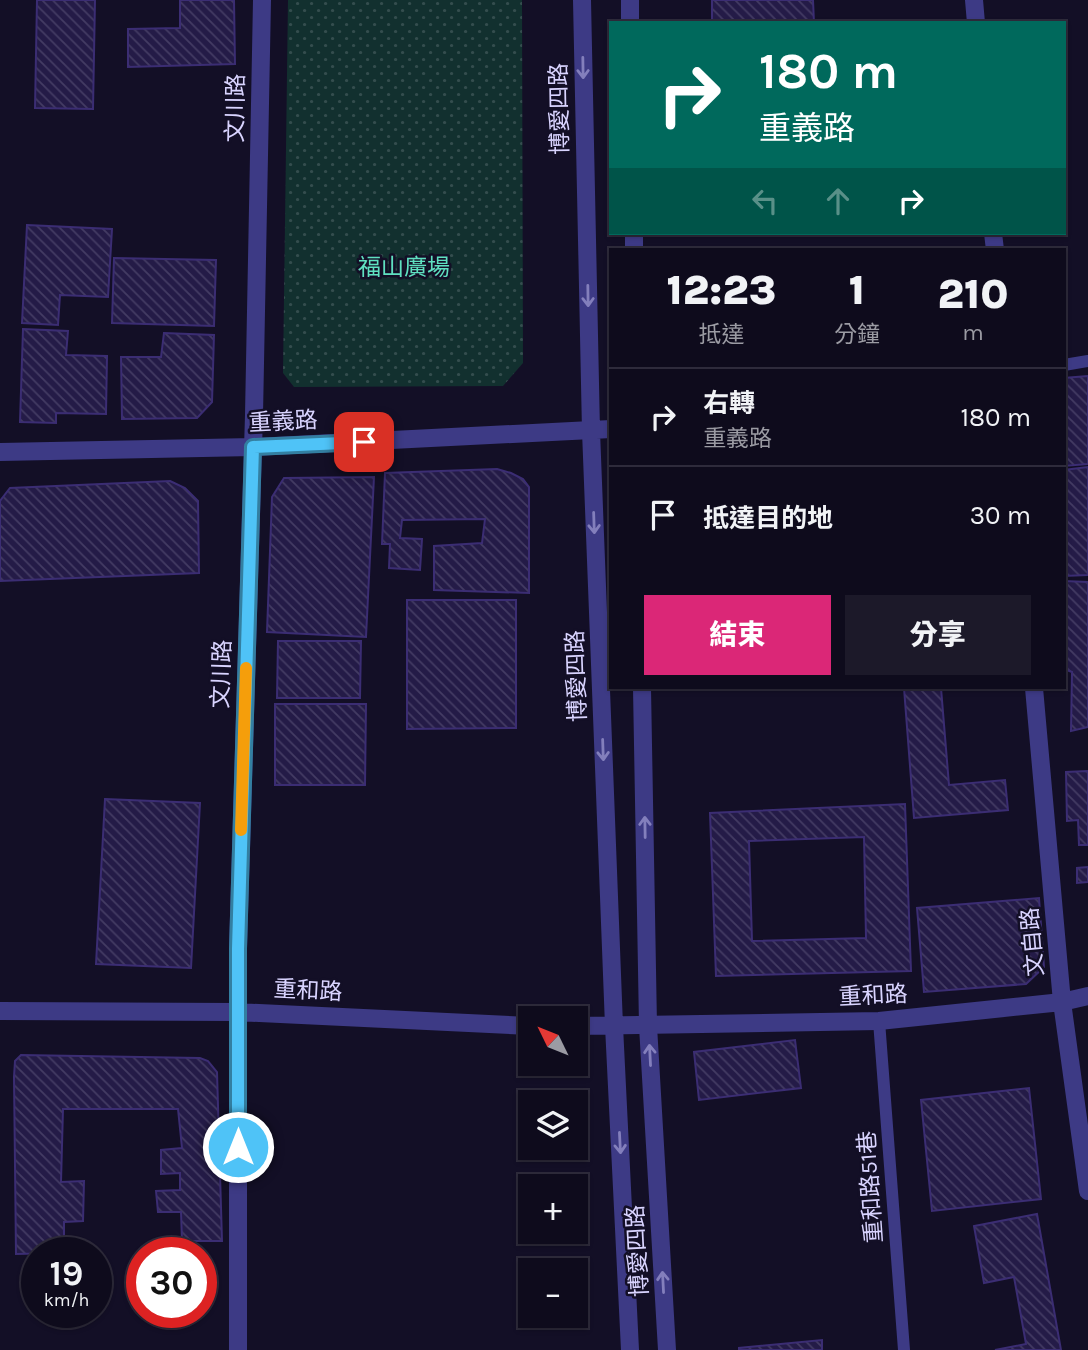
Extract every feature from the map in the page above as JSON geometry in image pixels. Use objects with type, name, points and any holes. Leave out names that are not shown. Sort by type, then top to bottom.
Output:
[{"type":"street","name":"文川路","points":[[237,1350],[237,1012],[262,0]]},
{"type":"street","name":"博愛四路","points":[[582,0],[590,431],[630,1350]]},
{"type":"street","points":[[630,0],[630,21]]},
{"type":"street","points":[[974,0],[976,21]]},
{"type":"street","name":"重義路","points":[[0,452],[253,447],[609,429]]},
{"type":"street","name":"博愛四路","points":[[642,689],[649,1026],[667,1350]]},
{"type":"street","name":"文自路","points":[[1034,689],[1062,1002],[1088,1191]]},
{"type":"street","name":"重和路","points":[[588,1026],[879,1021],[1062,1002],[1088,996]]},
{"type":"street","name":"重和路","points":[[0,1011],[237,1012],[518,1025]]},
{"type":"lane","points":[[1066,365],[1088,361]]},
{"type":"lane","name":"重和路51巷","points":[[879,1021],[904,1350]]},
{"type":"green space","name":"福山廣場","points":[[288,0],[522,0],[523,363],[503,386],[294,387],[283,373]]},
{"type":"building","points":[[37,0],[95,0],[93,109],[35,108]]},
{"type":"building","points":[[180,0],[234,0],[235,64],[128,67],[128,29],[180,28]]},
{"type":"building","points":[[712,0],[813,0],[814,21],[712,21]]},
{"type":"building","points":[[27,225],[112,229],[108,297],[60,295],[58,325],[22,323]]},
{"type":"building","points":[[114,258],[216,260],[214,326],[112,323]]},
{"type":"building","points":[[23,329],[68,331],[66,355],[107,356],[106,414],[56,413],[56,423],[20,422]]},
{"type":"building","points":[[164,333],[214,335],[212,402],[197,418],[122,419],[121,357],[161,357]]},
{"type":"building","points":[[1088,376],[1088,464],[1066,466],[1066,378]]},
{"type":"building","points":[[1088,467],[1088,575],[1066,576],[1066,470]]},
{"type":"building","points":[[497,469],[523,479],[529,487],[529,593],[434,590],[434,546],[482,543],[485,519],[402,520],[400,538],[422,539],[420,570],[389,568],[390,544],[382,544],[385,473]]},
{"type":"building","points":[[374,477],[366,637],[267,632],[272,497],[284,478]]},
{"type":"building","points":[[170,481],[185,488],[198,501],[199,573],[0,581],[0,501],[10,488]]},
{"type":"building","points":[[1066,581],[1088,582],[1088,727],[1071,731],[1072,672],[1066,670]]},
{"type":"building","points":[[407,600],[516,600],[516,728],[407,729]]},
{"type":"building","points":[[278,641],[361,641],[360,698],[277,698]]},
{"type":"building","points":[[904,689],[941,689],[949,785],[1005,780],[1008,810],[914,818]]},
{"type":"building","points":[[275,704],[366,704],[365,785],[275,785]]},
{"type":"building","points":[[1088,771],[1088,845],[1079,845],[1078,820],[1067,821],[1066,772]]},
{"type":"building","points":[[105,799],[200,803],[191,968],[96,964]]},
{"type":"building","points":[[905,804],[911,971],[716,976],[710,813]],"holes":[[[864,837],[866,938],[752,941],[749,841]]]},
{"type":"building","points":[[1088,867],[1088,882],[1077,883],[1077,868]]},
{"type":"building","points":[[1039,898],[1044,967],[1026,984],[924,992],[917,908]]},
{"type":"building","points":[[795,1040],[801,1088],[699,1100],[694,1052]]},
{"type":"building","points":[[21,1055],[200,1058],[208,1061],[217,1072],[222,1241],[217,1241],[217,1237],[182,1237],[181,1212],[158,1212],[156,1191],[180,1190],[180,1173],[161,1174],[161,1150],[182,1148],[178,1109],[63,1109],[61,1182],[84,1181],[83,1221],[64,1222],[64,1237],[21,1237],[21,1254],[16,1254],[15,1061]]},
{"type":"building","points":[[1029,1088],[1041,1199],[932,1211],[921,1100]]},
{"type":"building","points":[[1037,1214],[1061,1350],[995,1350],[1026,1344],[1014,1277],[984,1283],[974,1226]]},
{"type":"building","points":[[822,1340],[822,1350],[739,1350],[739,1348]]},
{"type":"slow traffic","points":[[241,830],[246,668]]},
{"type":"route","points":[[238,1147],[238,949],[253,447],[364,442]]}]
